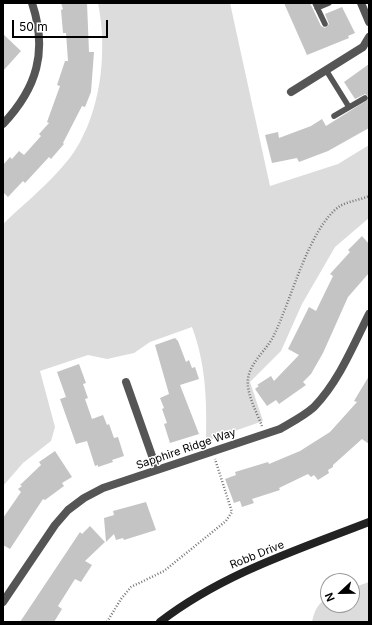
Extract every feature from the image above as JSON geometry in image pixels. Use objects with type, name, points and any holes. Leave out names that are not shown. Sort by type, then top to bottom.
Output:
[{"type":"street","points":[[3,124],[23,99],[34,76],[40,39],[37,19],[32,3]]},
{"type":"street","points":[[361,3],[368,17]]},
{"type":"street","points":[[291,92],[363,47],[368,39]]},
{"type":"street","name":"Sapphire Ridge Way","points":[[3,602],[55,525],[68,510],[84,498],[103,488],[280,429],[298,419],[313,408],[327,393],[369,314]]},
{"type":"street","points":[[126,382],[157,470]]},
{"type":"street","name":"Robb Drive","points":[[160,622],[202,592],[233,576],[369,522]]},
{"type":"lane","points":[[325,24],[316,5],[330,3]]},
{"type":"lane","points":[[326,70],[349,107]]},
{"type":"lane","points":[[334,116],[364,98]]},
{"type":"path","points":[[266,433],[249,389],[249,376],[253,366],[274,335],[309,248],[328,219],[342,205],[369,196]]},
{"type":"path","points":[[107,622],[121,599],[131,587],[164,572],[226,521],[232,512],[216,466],[213,451]]},
{"type":"shaded area","points":[[98,3],[230,3],[270,186],[338,164],[369,145],[369,218],[335,247],[302,304],[281,351],[250,382],[263,421],[206,441],[205,383],[197,341],[192,327],[150,342],[134,353],[107,359],[88,355],[40,371],[55,427],[51,441],[23,463],[3,486],[3,224],[65,164],[80,142],[87,126],[98,92],[101,74],[102,38]]},
{"type":"shaded area","points":[[369,582],[369,622],[312,622],[317,608],[320,604],[320,613],[360,613],[360,585]]},
{"type":"building","points":[[61,3],[87,3],[89,52],[94,52],[91,92],[85,107],[82,106],[63,143],[64,144],[51,159],[49,157],[25,183],[23,181],[8,197],[3,192],[3,165],[10,157],[12,159],[19,151],[24,155],[41,136],[39,134],[49,123],[47,122],[60,86],[57,85],[65,61],[68,61],[66,33],[63,33],[61,10],[63,9]]},
{"type":"building","points":[[284,3],[310,3],[321,26],[325,28],[329,24],[325,14],[342,7],[355,33],[348,36],[349,38],[307,55]]},
{"type":"building","points":[[3,34],[21,51],[3,71]]},
{"type":"building","points":[[369,64],[369,97],[365,94],[355,99],[344,82]]},
{"type":"building","points":[[369,99],[369,128],[328,151],[299,162],[297,158],[272,163],[265,135],[278,132],[279,138],[311,126],[322,119],[326,126]]},
{"type":"building","points":[[362,236],[369,244],[369,273],[348,297],[323,353],[311,374],[303,382],[306,385],[279,404],[276,400],[267,406],[255,389],[259,386],[257,385],[271,376],[274,381],[299,355],[288,349],[309,307],[316,311],[333,276],[330,274],[350,252],[348,250]]},
{"type":"building","points":[[175,338],[178,341],[186,362],[189,360],[192,368],[195,367],[199,379],[180,385],[199,434],[170,443],[164,424],[167,423],[162,409],[164,408],[160,398],[169,394],[155,345]]},
{"type":"building","points":[[79,364],[86,383],[83,384],[88,398],[85,399],[92,419],[103,415],[107,425],[109,424],[114,438],[118,437],[124,456],[112,460],[113,462],[98,467],[98,465],[95,466],[87,441],[76,444],[60,399],[66,397],[57,372]]},
{"type":"building","points":[[369,376],[369,444],[362,439],[328,470],[329,473],[318,480],[314,475],[311,477],[308,474],[279,488],[280,490],[252,499],[254,503],[242,507],[240,501],[234,503],[225,479],[236,475],[235,472],[268,462],[269,464],[300,451],[330,432],[357,402],[354,401]]},
{"type":"building","points":[[55,451],[72,477],[62,483],[64,486],[45,500],[43,499],[10,549],[3,545],[3,518],[21,492],[18,489],[22,486],[20,485],[41,465],[39,462]]},
{"type":"building","points":[[146,502],[156,530],[124,540],[123,538],[116,540],[114,534],[106,542],[104,518],[114,515],[113,511]]},
{"type":"building","points":[[90,526],[105,542],[85,561],[92,565],[81,582],[75,579],[58,606],[62,609],[54,622],[20,622],[80,532],[82,534]]}]
